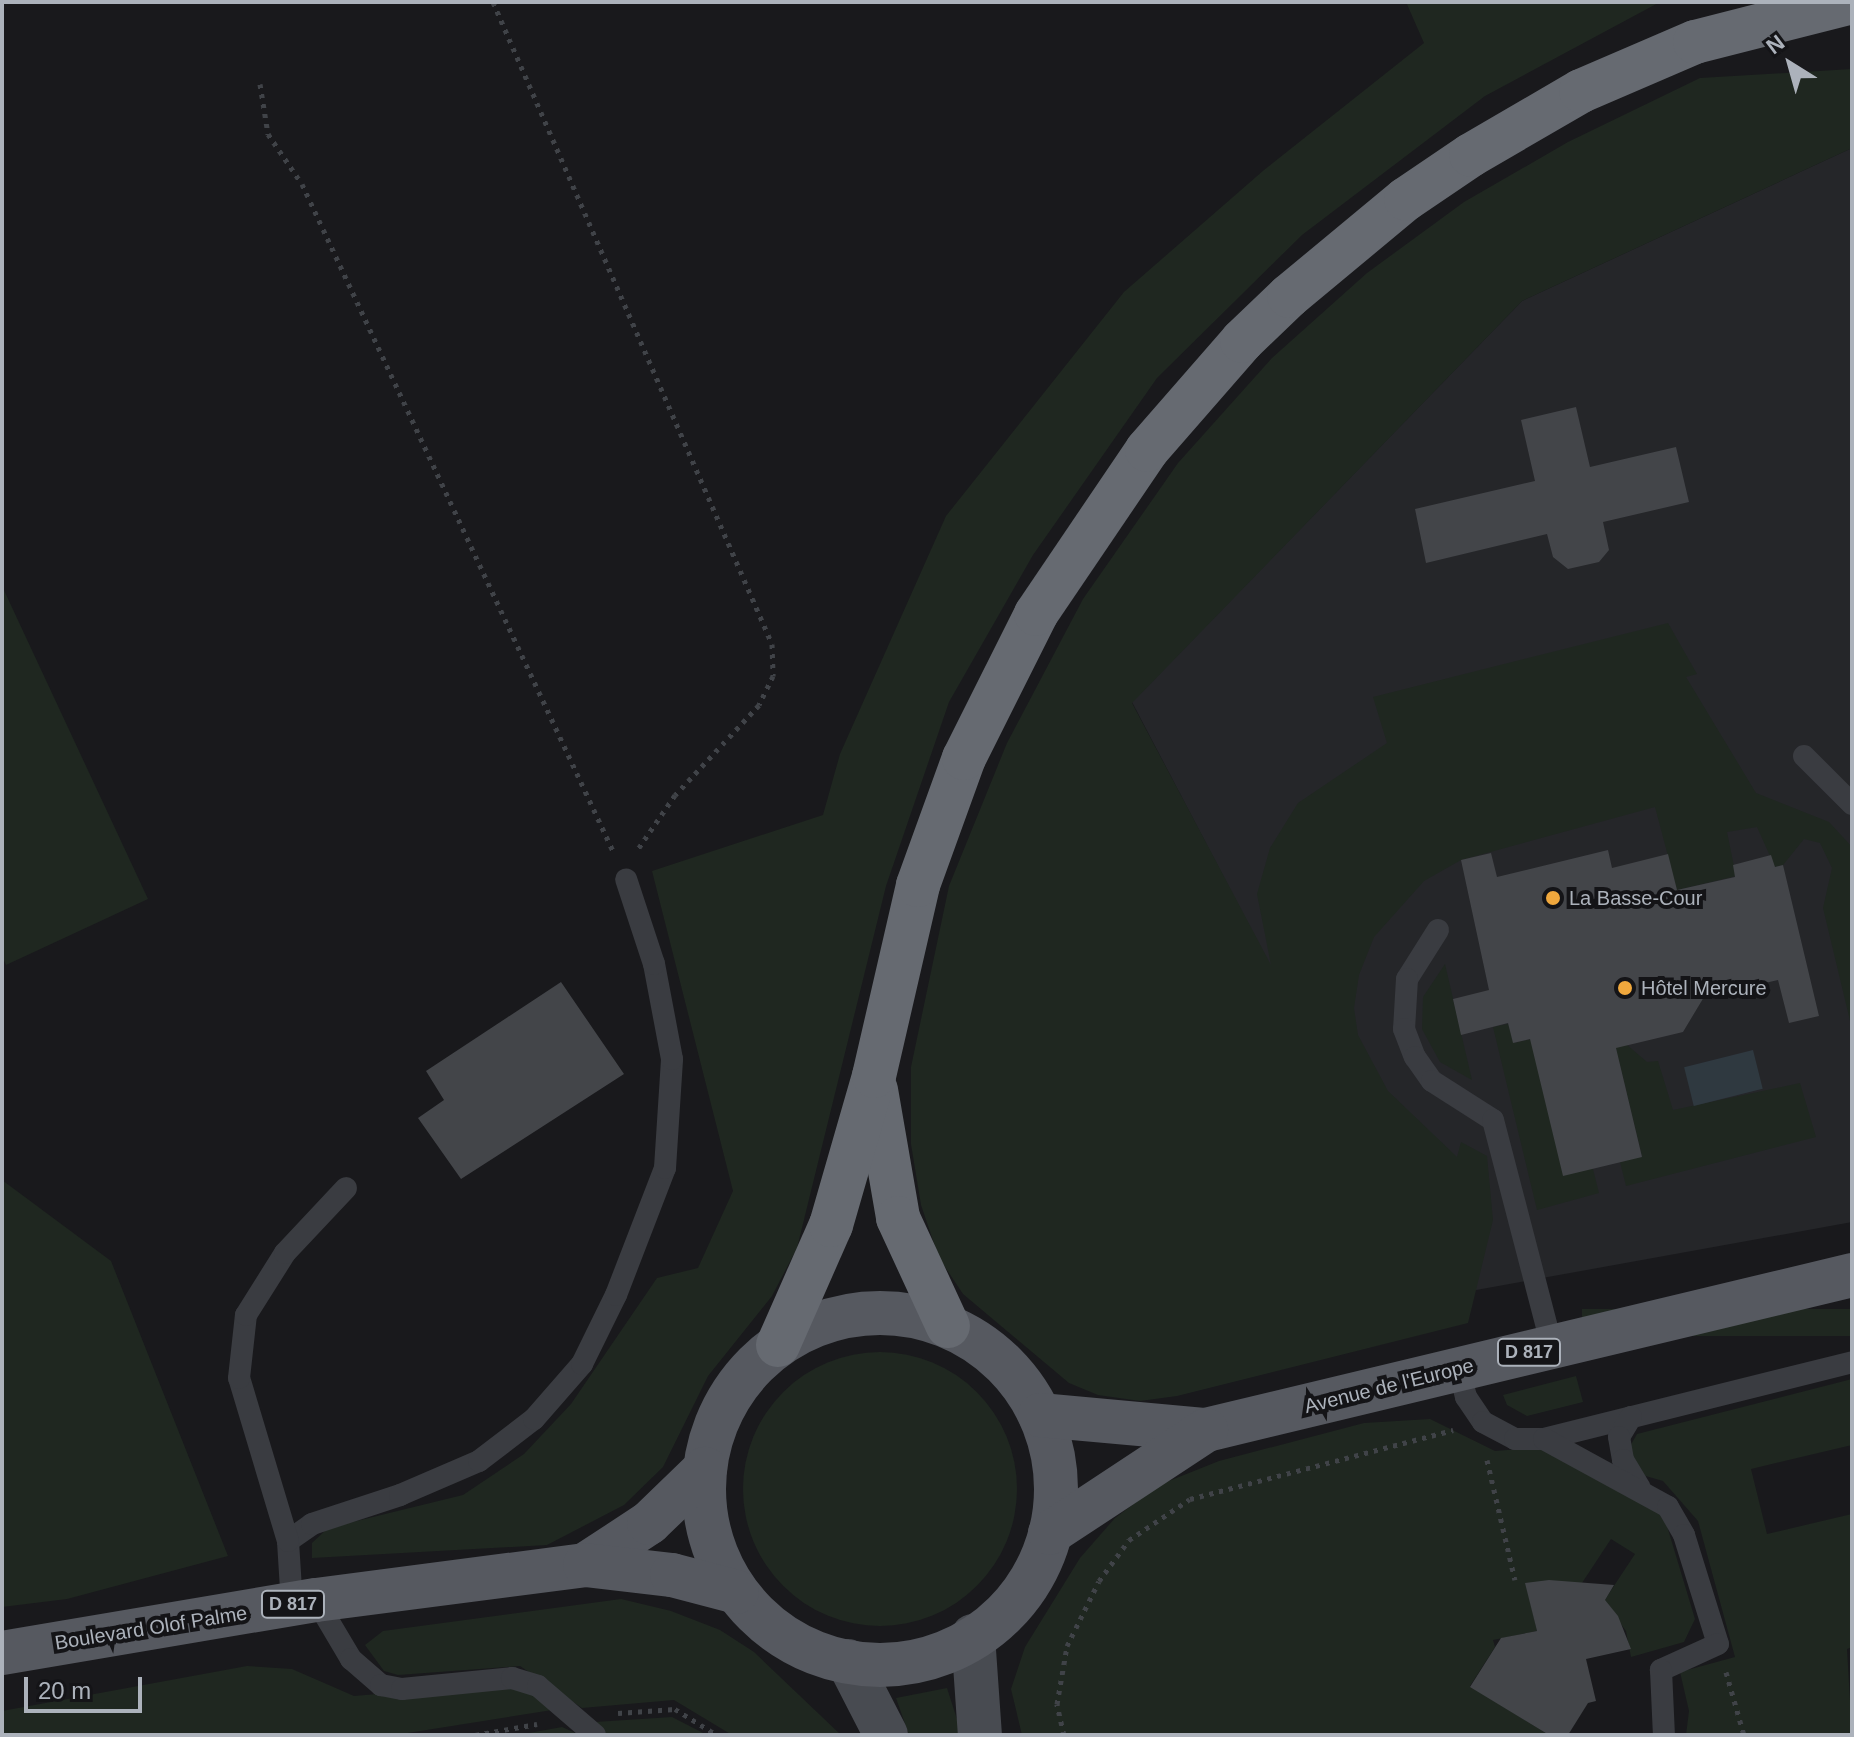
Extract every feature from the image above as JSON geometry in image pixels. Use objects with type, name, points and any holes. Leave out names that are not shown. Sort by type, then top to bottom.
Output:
[{"type":"highway","points":[[778,1345],[831,1225],[874,1076],[918,885],[964,758],[1036,614],[1147,450],[1242,341],[1406,199],[1581,91],[1695,42],[1852,2]]},
{"type":"highway","points":[[1695,42],[1852,31]]},
{"type":"highway","points":[[874,1076],[898,1218],[948,1326]]},
{"type":"main road","name":"Avenue de l'Europe","points":[[1040,1415],[1206,1430],[1852,1275]]},
{"type":"main road","points":[[879,1313],[948,1326],[997,1357],[1040,1415],[1055,1473],[1050,1533],[1041,1559],[1012,1605],[973,1636],[934,1656],[901,1663],[848,1661],[790,1641],[737,1592],[709,1533],[705,1469],[722,1412],[737,1387],[778,1345],[843,1317],[879,1313]]},
{"type":"main road","name":"Avenue de l'Europe","points":[[1050,1533],[1206,1430]]},
{"type":"main road","name":"Boulevard Olof Palme","points":[[585,1565],[649,1523],[705,1469]]},
{"type":"main road","name":"Boulevard Olof Palme","points":[[2,1653],[304,1602],[585,1565],[672,1575],[737,1592]]},
{"type":"main road","points":[[973,1636],[980,1735]]},
{"type":"main road","points":[[848,1661],[886,1735]]},
{"type":"lane","points":[[1804,756],[1852,804]]},
{"type":"lane","points":[[288,1541],[312,1524],[400,1495],[479,1461],[534,1419],[582,1364],[616,1295],[665,1168],[672,1059],[654,964],[626,879]]},
{"type":"lane","points":[[1438,930],[1407,979],[1404,1029],[1415,1057],[1432,1081],[1493,1120],[1552,1346]]},
{"type":"lane","points":[[346,1188],[285,1253],[246,1315],[239,1378],[304,1602],[351,1659],[381,1685],[402,1689],[512,1678],[538,1686],[595,1735]]},
{"type":"lane","points":[[1459,1369],[1466,1397],[1487,1425],[1515,1439],[1544,1439],[1852,1362]]},
{"type":"lane","points":[[1631,1417],[1619,1437],[1623,1460],[1641,1489]]},
{"type":"lane","points":[[1544,1439],[1641,1489],[1668,1507],[1684,1535],[1718,1644],[1661,1670],[1664,1735]]},
{"type":"path","points":[[493,2],[772,644],[773,676],[759,705],[641,839],[626,879]]},
{"type":"path","points":[[260,84],[268,134],[302,184],[626,879]]},
{"type":"path","points":[[1057,1735],[1064,1735],[1057,1704],[1067,1646],[1099,1581],[1129,1540],[1190,1499],[1487,1425],[1484,1449],[1515,1580]]},
{"type":"path","points":[[1718,1644],[1744,1735]]},
{"type":"shaded area","points":[[1406,2],[1660,2],[1485,96],[1302,235],[1157,378],[1033,555],[949,702],[886,886],[797,1248],[772,1296],[708,1376],[663,1467],[624,1505],[547,1545],[312,1558],[312,1543],[328,1528],[463,1495],[524,1454],[571,1404],[657,1278],[698,1268],[733,1191],[652,871],[823,815],[840,754],[946,516],[1124,292],[1264,170],[1424,43]]},
{"type":"shaded area","points":[[1852,69],[1852,148],[1522,301],[1132,703],[1271,965],[1257,894],[1270,848],[1298,803],[1387,743],[1373,697],[1668,623],[1697,674],[1686,677],[1756,793],[1829,822],[1852,847],[1852,1029],[1823,908],[1832,868],[1820,843],[1804,839],[1783,865],[1775,867],[1757,827],[1727,832],[1736,876],[1677,890],[1655,807],[1461,860],[1424,881],[1374,937],[1359,975],[1354,1008],[1358,1035],[1388,1091],[1457,1157],[1461,1142],[1487,1156],[1493,1220],[1468,1323],[1177,1396],[1140,1401],[1098,1395],[1069,1383],[963,1294],[939,1258],[921,1205],[911,1144],[911,1067],[949,886],[1007,743],[1083,599],[1178,463],[1272,358],[1367,273],[1464,202],[1568,142],[1700,78]]},
{"type":"shaded area","points":[[1852,148],[1852,1222],[1443,1296],[1132,702],[1522,301]]},
{"type":"shaded area","points":[[2,586],[148,899],[6,965],[2,956]]},
{"type":"shaded area","points":[[1445,964],[1472,1080],[1440,1062],[1422,1029],[1423,997]]},
{"type":"shaded area","points":[[1508,1024],[1514,1043],[1531,1039],[1593,1169],[1599,1193],[1537,1210],[1493,1027]]},
{"type":"shaded area","points":[[1612,1032],[1647,1062],[1658,1061],[1673,1110],[1800,1083],[1816,1137],[1626,1186],[1620,1162],[1642,1156]]},
{"type":"shaded area","points":[[1753,1050],[1763,1089],[1694,1106],[1684,1067]]},
{"type":"shaded area","points":[[2,1180],[111,1261],[228,1556],[67,1599],[2,1607]]},
{"type":"shaded area","points":[[1582,1309],[1852,1309],[1852,1336],[1582,1336]]},
{"type":"shaded area","points":[[893,1352],[933,1362],[977,1392],[1007,1436],[1015,1462],[1015,1516],[1007,1542],[977,1586],[933,1616],[907,1624],[867,1626],[815,1610],[793,1595],[774,1576],[753,1542],[745,1516],[743,1476],[759,1424],[774,1402],[793,1383],[827,1362],[853,1354]]},
{"type":"shaded area","points":[[1576,1376],[1583,1402],[1527,1416],[1507,1405],[1503,1395]]},
{"type":"shaded area","points":[[1852,1379],[1852,1445],[1751,1469],[1767,1534],[1852,1514],[1852,1647],[1847,1649],[1852,1735],[1686,1735],[1689,1711],[1680,1672],[1735,1657],[1698,1521],[1663,1481],[1642,1475],[1629,1448],[1637,1434]]},
{"type":"shaded area","points":[[1430,1419],[1495,1451],[1546,1447],[1664,1516],[1695,1619],[1684,1642],[1631,1657],[1626,1631],[1604,1601],[1635,1554],[1611,1539],[1580,1586],[1526,1583],[1537,1631],[1493,1640],[1495,1647],[1470,1686],[1549,1735],[1022,1735],[1011,1689],[1025,1647],[1080,1558],[1115,1518],[1159,1485],[1219,1461],[1364,1423]]},
{"type":"shaded area","points":[[621,1599],[671,1611],[720,1630],[754,1652],[841,1735],[732,1735],[674,1700],[582,1708],[520,1666],[398,1675],[384,1671],[365,1645],[383,1631]]},
{"type":"shaded area","points":[[247,1666],[292,1669],[354,1696],[494,1684],[538,1696],[552,1710],[395,1735],[2,1735],[2,1711]]},
{"type":"shaded area","points":[[947,1688],[962,1735],[909,1735],[896,1698]]},
{"type":"shaded area","points":[[672,1717],[707,1735],[606,1735],[595,1722]]},
{"type":"shaded area","points":[[562,1727],[580,1735],[518,1735]]},
{"type":"building","points":[[1576,407],[1590,467],[1676,447],[1689,502],[1603,522],[1609,550],[1599,562],[1568,569],[1553,557],[1547,534],[1426,563],[1415,509],[1535,481],[1521,420]]},
{"type":"building","points":[[1608,850],[1612,868],[1668,854],[1677,890],[1735,877],[1733,865],[1771,855],[1775,867],[1783,865],[1819,1016],[1789,1023],[1778,980],[1704,997],[1683,1032],[1616,1048],[1642,1157],[1563,1176],[1530,1039],[1513,1043],[1508,1023],[1461,1035],[1453,999],[1489,990],[1461,860],[1491,853],[1497,877]]},
{"type":"building","points":[[561,982],[624,1074],[461,1179],[418,1118],[444,1100],[426,1071]]},
{"type":"building","points":[[1549,1580],[1614,1585],[1605,1600],[1618,1616],[1631,1649],[1586,1659],[1596,1701],[1588,1703],[1568,1735],[1549,1735],[1470,1687],[1501,1638],[1537,1631],[1525,1583]]},
{"type":"place","name":"La Basse-Cour","points":[[1553,898]]},
{"type":"place","name":"Hôtel Mercure","points":[[1625,988]]}]
